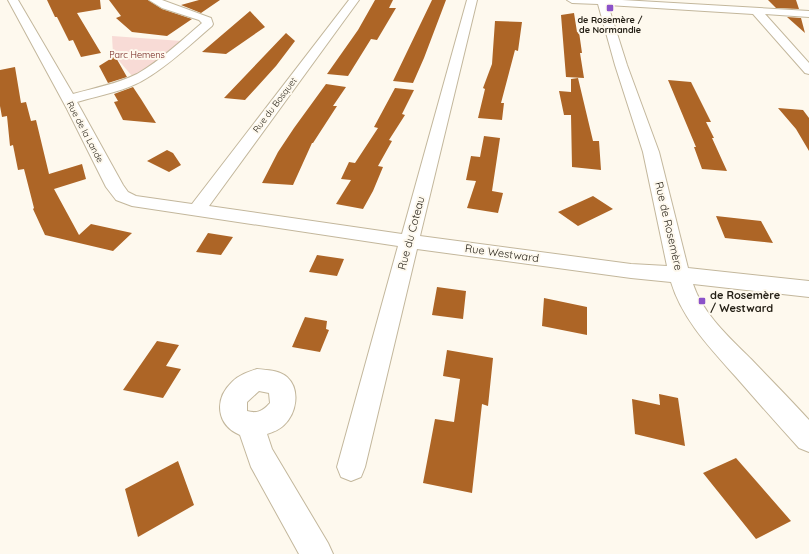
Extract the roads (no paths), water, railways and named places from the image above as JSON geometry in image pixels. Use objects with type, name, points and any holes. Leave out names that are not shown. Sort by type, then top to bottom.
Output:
[{"type":"street","name":"Rue de la Lande","points":[[13,0],[115,187],[122,196],[139,203],[196,211]]},
{"type":"street","points":[[68,100],[124,84],[142,76],[172,54],[208,24],[206,19],[154,0]]},
{"type":"street","name":"Rue du Bosquet","points":[[196,211],[354,0]]},
{"type":"street","name":"Rue du Coteau","points":[[351,467],[472,0]]},
{"type":"street","points":[[572,0],[809,14]]},
{"type":"street","name":"Rue de Rosemère","points":[[602,1],[621,65],[651,152],[674,255],[680,275],[693,307],[705,325],[809,439]]},
{"type":"street","points":[[756,11],[809,70]]},
{"type":"street","name":"Rue Westward","points":[[196,211],[631,270],[718,278],[809,289]]},
{"type":"street","points":[[253,425],[254,438],[261,457],[317,554]]},
{"type":"place","name":"de Rosemère / de Normandie","points":[[610,8]]},
{"type":"place","name":"de Rosemère / Westward","points":[[702,301]]},
{"type":"park label","name":"Parc Hemens","points":[[137,55]]}]
